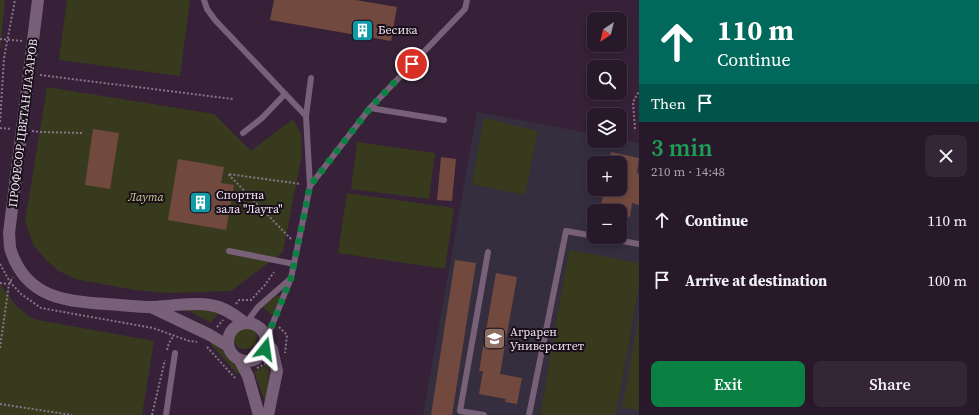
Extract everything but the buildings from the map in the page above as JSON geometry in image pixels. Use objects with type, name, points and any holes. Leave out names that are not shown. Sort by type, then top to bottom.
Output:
[{"type":"street","name":"ПРОФЕСОР ЦВЕТАН ЛАЗАРОВ","points":[[38,0],[9,233],[11,250],[22,271],[29,281],[44,293],[64,300],[150,307],[210,304],[229,312],[246,323]]},
{"type":"street","name":"ПРОФЕСОР ЦВЕТАН ЛАЗАРОВ","points":[[150,307],[210,335],[228,346]]},
{"type":"street","points":[[259,415],[248,376],[240,361],[232,355],[227,341],[231,331],[235,327],[246,323],[252,324],[261,330],[266,342],[272,349],[275,358],[277,371],[268,415]]},
{"type":"street","points":[[240,361],[252,361],[258,358],[262,354],[266,342]]},
{"type":"lane","points":[[204,0],[207,9],[215,20],[306,116]]},
{"type":"lane","points":[[310,186],[370,108],[465,9],[467,0]]},
{"type":"lane","points":[[266,342],[291,278],[310,186],[306,116],[311,78]]},
{"type":"lane","points":[[243,133],[262,118],[285,94]]},
{"type":"lane","points":[[370,108],[444,120]]},
{"type":"lane","points":[[529,415],[566,231],[587,235]]},
{"type":"lane","points":[[627,242],[639,244]]},
{"type":"lane","points":[[229,251],[294,264]]},
{"type":"lane","points":[[484,415],[460,411],[488,252]]},
{"type":"lane","points":[[246,323],[258,307],[291,278]]},
{"type":"lane","points":[[166,415],[175,353]]},
{"type":"path","points":[[0,122],[4,58],[15,0]]},
{"type":"path","points":[[0,39],[32,43]]},
{"type":"path","points":[[29,74],[234,99]]},
{"type":"path","points":[[635,129],[634,102],[639,91]]},
{"type":"path","points":[[0,128],[41,132],[83,133]]},
{"type":"path","points":[[298,246],[228,174],[310,186]]},
{"type":"path","points":[[0,283],[9,284],[0,348]]},
{"type":"path","points":[[251,300],[258,307]]},
{"type":"path","points":[[207,347],[238,380],[248,376],[252,370],[286,352],[287,335],[274,322]]},
{"type":"path","points":[[152,415],[169,343],[174,336]]},
{"type":"path","points":[[0,404],[72,415]]},
{"type":"shaded area","name":"Аграрен Университет","points":[[477,112],[587,133],[587,148],[627,148],[627,140],[639,143],[639,263],[569,251],[540,415],[423,415]]},
{"type":"shaded area","points":[[639,286],[639,415],[616,415]]},
{"type":"green space","points":[[0,0],[5,0],[0,52]]},
{"type":"green space","points":[[67,0],[190,0],[180,76],[59,60]]},
{"type":"green space","name":"Лаута","points":[[47,87],[214,114],[251,151],[293,119],[301,134],[302,154],[283,252],[231,291],[168,293],[135,290],[75,279],[59,271],[46,260],[34,246],[25,221]]},
{"type":"green space","points":[[484,118],[538,131],[525,195],[472,184]]},
{"type":"green space","points":[[357,142],[435,153],[429,199],[351,189]]},
{"type":"green space","points":[[347,193],[454,208],[445,269],[338,253]]},
{"type":"green space","points":[[569,250],[639,263],[639,286],[616,415],[540,415]]},
{"type":"green space","points":[[0,284],[16,306],[33,319],[154,341],[142,415],[0,415]]},
{"type":"green space","points":[[278,295],[280,297],[272,315],[262,307]]},
{"type":"green space","points":[[185,309],[220,310],[211,323]]},
{"type":"green space","points":[[639,315],[639,411],[622,407]]},
{"type":"green space","points":[[245,325],[253,329],[257,337],[253,345],[245,349],[237,345],[233,337],[237,329]]},
{"type":"green space","points":[[211,338],[229,357],[240,373],[237,374],[210,343]]},
{"type":"green space","points":[[270,362],[267,399],[265,402],[254,372]]},
{"type":"place","name":"Бесика","points":[[362,30]]},
{"type":"place","name":"Спортна зала \"Лаута\"","points":[[201,202]]},
{"type":"place","name":"Аграрен Университет","points":[[495,339]]},
{"type":"route","points":[[265,349],[266,340],[291,278],[310,186],[370,108],[412,64]]}]
